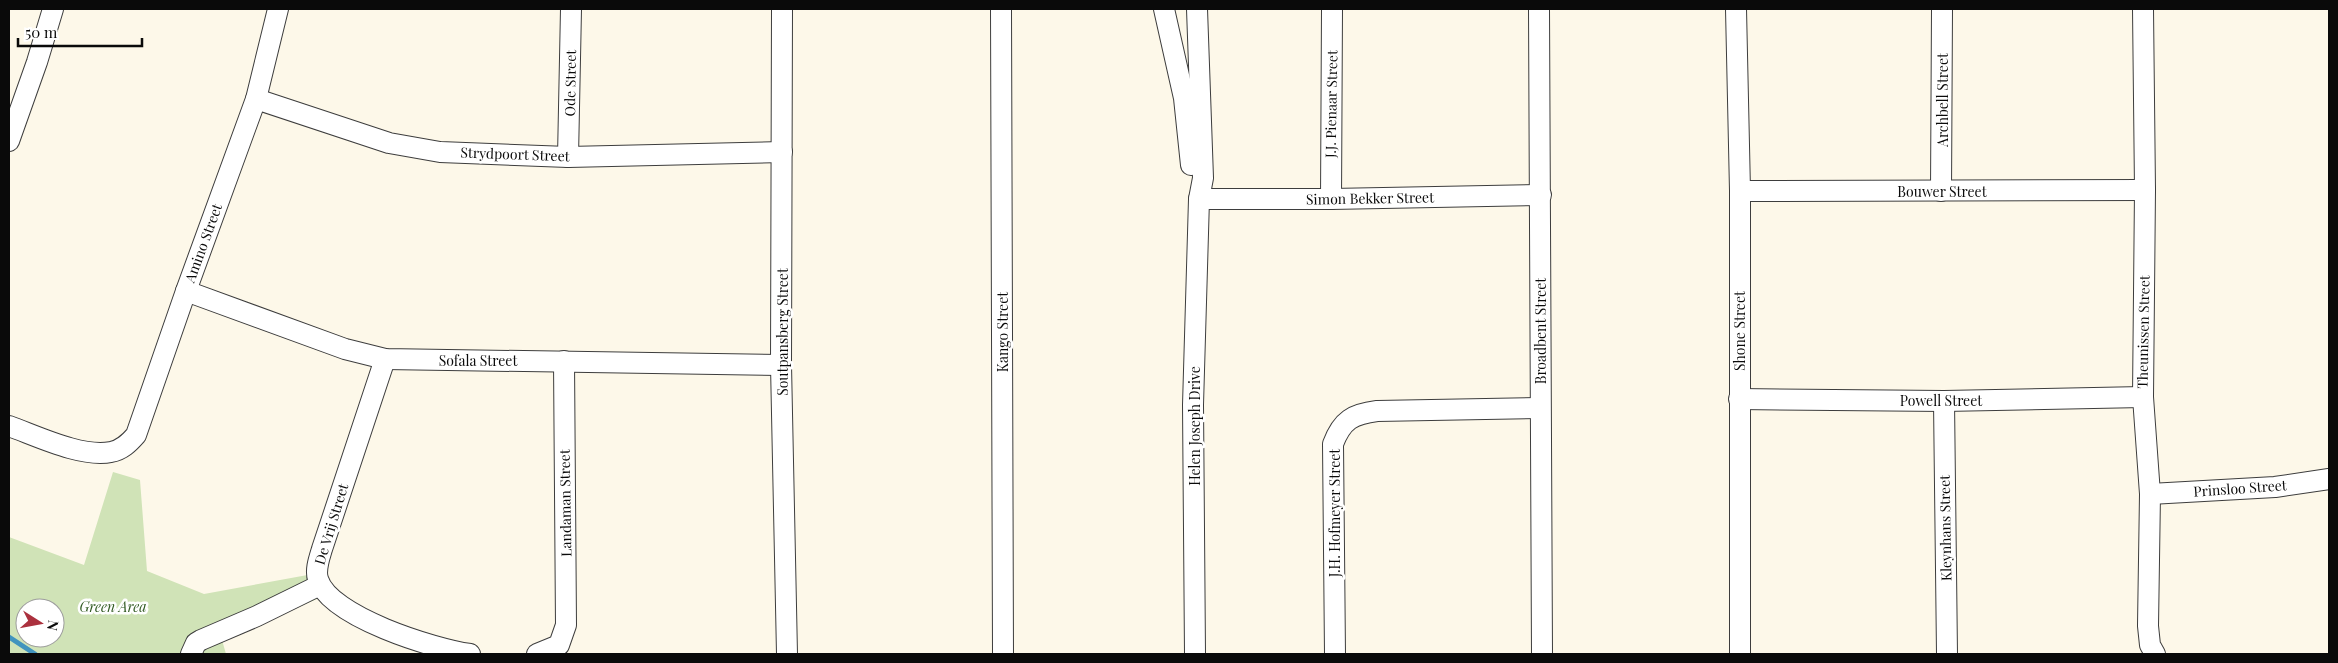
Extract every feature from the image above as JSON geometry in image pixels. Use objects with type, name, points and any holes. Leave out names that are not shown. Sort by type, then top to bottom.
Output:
[{"type":"street","points":[[9,141],[37,62],[53,9]]},
{"type":"street","name":"Amino Street","points":[[9,426],[72,448],[99,453],[121,449],[136,435],[256,99],[278,9]]},
{"type":"street","name":"Ode Street","points":[[568,157],[571,9]]},
{"type":"street","name":"Soutpansberg Street","points":[[782,9],[781,365],[787,654]]},
{"type":"street","name":"Kango Street","points":[[1001,9],[1003,654]]},
{"type":"street","name":"Helen Joseph Drive","points":[[1164,9],[1184,98],[1192,184],[1198,198]]},
{"type":"street","name":"Helen Joseph Drive","points":[[1195,654],[1193,405],[1198,198],[1203,178],[1197,9]]},
{"type":"street","name":"J.J. Pienaar Street","points":[[1330,199],[1332,9]]},
{"type":"street","name":"Broadbent Street","points":[[1539,9],[1541,195],[1539,408],[1542,654]]},
{"type":"street","name":"Shone Street","points":[[1736,9],[1740,191],[1740,654]]},
{"type":"street","name":"Archbell Street","points":[[1941,190],[1942,9]]},
{"type":"street","name":"Theunissen Street","points":[[2143,9],[2145,190],[2143,397],[2150,494],[2148,626],[2150,645],[2155,654]]},
{"type":"street","name":"Strydpoort Street","points":[[256,99],[390,144],[440,152],[568,157],[782,152]]},
{"type":"street","name":"Bouwer Street","points":[[1740,191],[2145,190]]},
{"type":"street","name":"Simon Bekker Street","points":[[1198,198],[1330,199],[1541,195]]},
{"type":"street","name":"Sofala Street","points":[[186,291],[345,349],[385,359],[781,365]]},
{"type":"street","name":"De Vrij Street","points":[[385,359],[317,566],[317,578],[320,585],[337,603],[362,618],[421,643],[470,654]]},
{"type":"street","name":"Landaman Street","points":[[536,654],[559,645],[565,634],[567,611],[564,361]]},
{"type":"street","name":"Powell Street","points":[[1739,399],[1944,401],[2143,397]]},
{"type":"street","name":"Kleynhans Street","points":[[1944,401],[1946,654]]},
{"type":"street","name":"J.H. Hofmeyer Street","points":[[1335,654],[1333,444],[1338,432],[1346,421],[1360,413],[1377,410],[1539,408]]},
{"type":"street","name":"Prinsloo Street","points":[[2150,494],[2275,487],[2329,479]]},
{"type":"street","points":[[191,654],[193,648],[201,640],[257,616],[320,585]]},
{"type":"green space","name":"Green Area","points":[[113,472],[140,480],[147,571],[204,594],[313,574],[317,599],[222,640],[226,654],[9,654],[9,537],[84,565]]},
{"type":"waterway","points":[[9,637],[35,654]]}]
